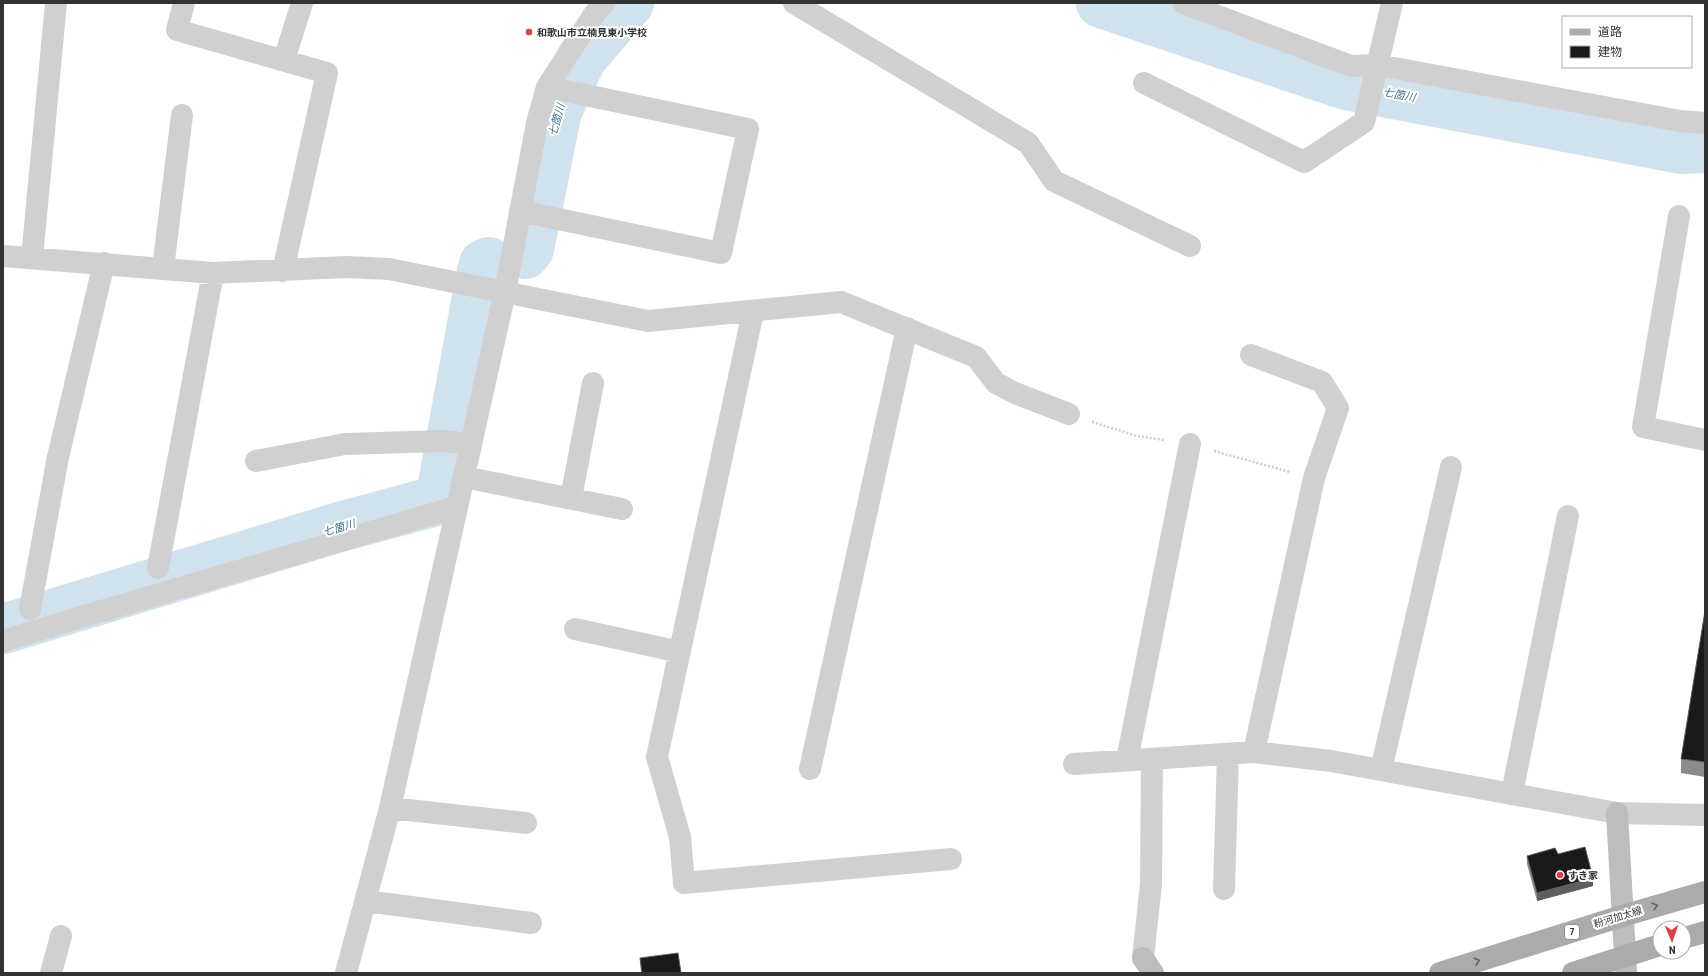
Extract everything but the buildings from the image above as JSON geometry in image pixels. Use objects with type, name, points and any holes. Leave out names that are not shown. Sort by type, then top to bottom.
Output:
[{"type":"main road","name":"粉河加太線","points":[[1440,973],[1622,916],[1705,892]]},
{"type":"main road","points":[[1692,936],[1705,932]]},
{"type":"main road","points":[[1573,973],[1626,965],[1652,950]]},
{"type":"street","points":[[32,258],[56,3]]},
{"type":"street","points":[[184,3],[177,30],[327,73],[283,271]]},
{"type":"street","points":[[284,60],[302,3]]},
{"type":"street","points":[[346,973],[390,808],[456,507],[464,477],[457,443],[487,289],[524,212],[537,123],[552,88],[595,14],[604,3]]},
{"type":"street","points":[[794,3],[1028,143],[1054,181],[1190,246]]},
{"type":"street","points":[[1182,3],[1351,66],[1374,84],[1705,123]]},
{"type":"street","points":[[1144,83],[1304,162],[1364,122],[1392,3]]},
{"type":"street","points":[[524,212],[720,252],[748,129],[552,88]]},
{"type":"street","points":[[163,268],[182,115]]},
{"type":"street","points":[[1678,216],[1643,427],[1705,440]]},
{"type":"street","points":[[3,256],[213,273],[346,267],[389,269],[648,321],[753,312],[841,302],[976,357],[996,383],[1014,393],[1069,414]]},
{"type":"street","points":[[30,609],[58,457],[104,263]]},
{"type":"street","points":[[158,568],[213,273]]},
{"type":"street","points":[[753,312],[657,757],[680,837],[684,883],[952,859]]},
{"type":"street","points":[[810,769],[907,328]]},
{"type":"street","points":[[1252,355],[1322,382],[1338,408],[1314,478],[1254,752]]},
{"type":"street","points":[[570,498],[593,383]]},
{"type":"street","points":[[256,461],[345,444],[457,443]]},
{"type":"street","points":[[1127,760],[1190,444]]},
{"type":"street","points":[[1382,770],[1451,467]]},
{"type":"street","points":[[464,477],[622,509]]},
{"type":"street","points":[[3,641],[81,616],[456,507]]},
{"type":"street","points":[[1512,793],[1568,516]]},
{"type":"street","points":[[575,629],[680,652]]},
{"type":"street","points":[[1074,764],[1254,752],[1331,761],[1617,813],[1705,815]]},
{"type":"street","points":[[1224,889],[1228,754]]},
{"type":"street","points":[[1148,965],[1151,884],[1152,759]]},
{"type":"street","points":[[390,808],[526,823]]},
{"type":"street","points":[[1617,813],[1626,965]]},
{"type":"street","points":[[366,900],[531,923]]},
{"type":"street","points":[[51,973],[61,936]]},
{"type":"waterway","name":"七箇川","points":[[525,254],[529,249],[557,111],[581,59],[629,3]]},
{"type":"waterway","name":"七箇川","points":[[1101,3],[1346,85],[1681,149],[1705,148]]},
{"type":"waterway","name":"七箇川","points":[[3,629],[343,526],[440,500],[481,275],[484,264],[489,262]]},
{"type":"place","name":"和歌山市立楠見東小学校","points":[[529,32]]},
{"type":"place","name":"すき家","points":[[1560,875]]}]
